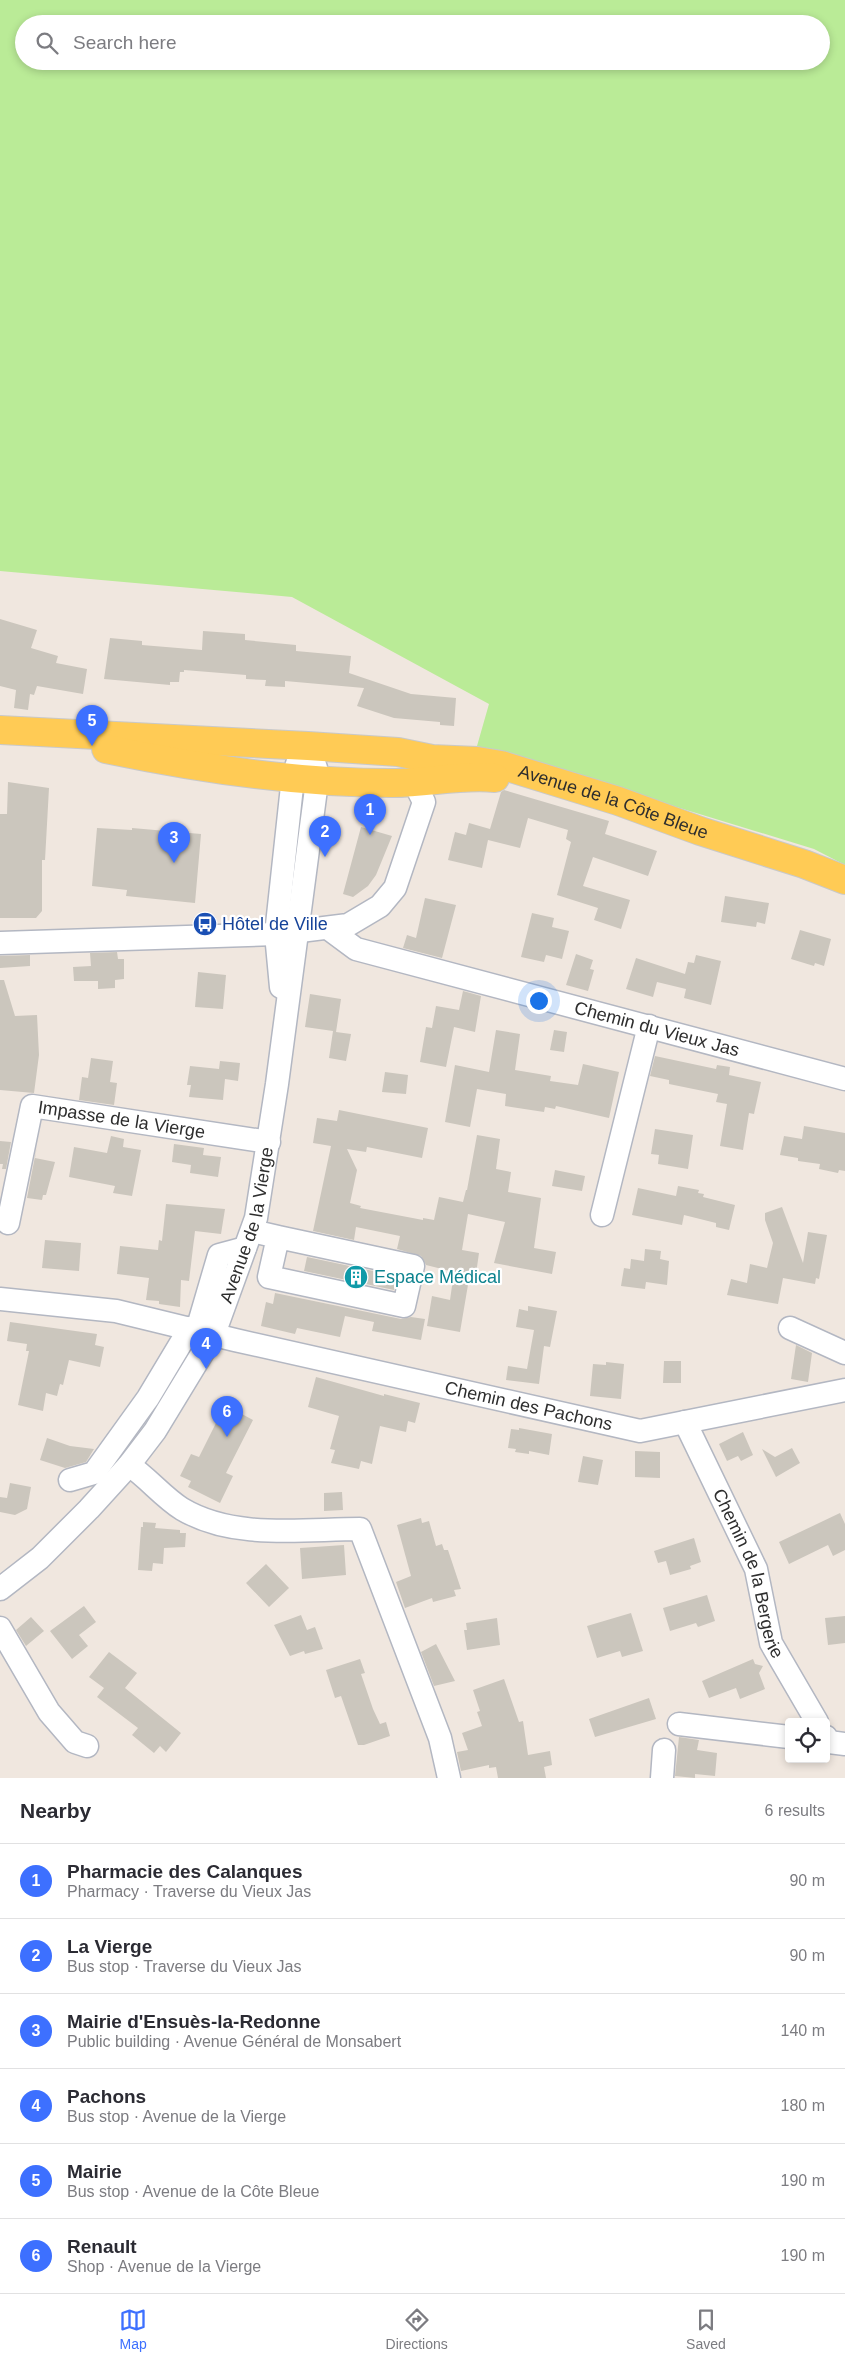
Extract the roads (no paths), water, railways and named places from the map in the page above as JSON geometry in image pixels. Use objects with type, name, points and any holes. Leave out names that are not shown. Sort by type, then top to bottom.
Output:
[{"type":"main road","name":"Avenue de la Côte Bleue","points":[[4,730],[308,746],[398,752],[432,759],[477,761],[500,765],[618,801],[700,831]]},
{"type":"main road","name":"Avenue de la Côte Bleue","points":[[4,730],[198,767],[305,778],[390,783],[419,792],[493,778],[517,782],[626,813],[700,831]]},
{"type":"main road","points":[[700,831],[804,864],[845,880]]},
{"type":"street","points":[[305,778],[308,746]]},
{"type":"street","name":"Avenue de la Vierge","points":[[0,1589],[40,1558],[89,1509],[129,1465],[155,1431],[200,1331],[248,1239],[256,1218],[269,1142],[284,1019],[287,933],[305,778]]},
{"type":"street","points":[[0,943],[287,933],[348,926],[380,906],[394,888],[416,825],[419,792]]},
{"type":"street","name":"Chemin du Vieux Jas","points":[[329,929],[356,949],[845,1079]]},
{"type":"street","points":[[602,1216],[649,1026]]},
{"type":"street","name":"Impasse de la Vierge","points":[[8,1223],[32,1106],[269,1142]]},
{"type":"street","points":[[248,1239],[278,1237],[413,1266],[404,1306],[269,1277],[278,1237]]},
{"type":"street","name":"Chemin des Pachons","points":[[0,1300],[116,1312],[640,1430],[845,1390]]},
{"type":"street","points":[[790,1328],[845,1353]]},
{"type":"street","points":[[70,1480],[94,1472],[200,1331]]},
{"type":"street","name":"Chemin de la Bergerie","points":[[685,1422],[756,1569],[770,1643],[815,1718]]},
{"type":"street","points":[[129,1465],[182,1509],[210,1521],[250,1530],[360,1529],[440,1738],[449,1778]]},
{"type":"street","points":[[0,1628],[49,1712],[74,1742],[87,1746]]},
{"type":"street","points":[[679,1724],[785,1737]]},
{"type":"street","points":[[662,1778],[664,1750]]},
{"type":"place","name":"Mairie","points":[[92,746]]},
{"type":"place","name":"Pharmacie des Calanques","points":[[370,835]]},
{"type":"place","name":"La Vierge","points":[[325,857]]},
{"type":"place","name":"Mairie d'Ensuès-la-Redonne","points":[[174,863]]},
{"type":"place","name":"Hôtel de Ville","points":[[205,924]]},
{"type":"place","name":"Espace Médical","points":[[356,1277]]},
{"type":"place","name":"Pachons","points":[[206,1369]]},
{"type":"place","name":"Renault","points":[[227,1437]]}]
